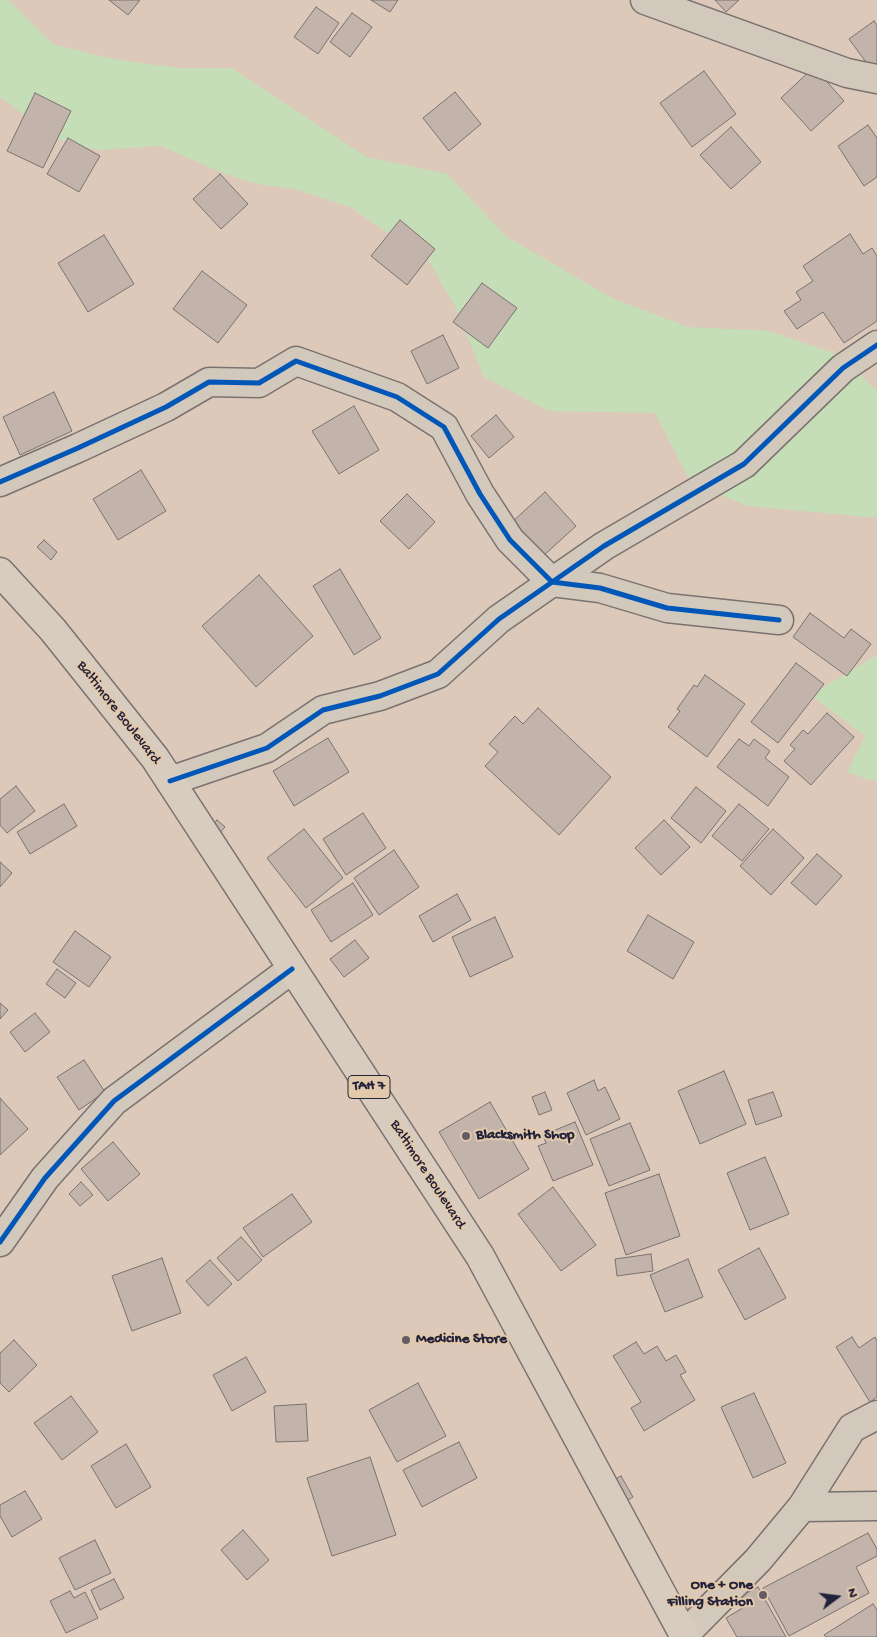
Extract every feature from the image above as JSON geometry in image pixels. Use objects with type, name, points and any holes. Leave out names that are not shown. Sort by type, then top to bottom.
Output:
[{"type":"highway","name":"Baltimore Boulevard","points":[[0,572],[53,630],[154,758],[480,1256],[686,1637]]},
{"type":"street","points":[[645,0],[847,73],[877,79]]},
{"type":"street","points":[[170,782],[267,748],[323,710],[380,696],[438,674],[499,619],[604,546],[744,464],[843,368],[877,345]]},
{"type":"street","points":[[0,482],[166,407],[209,382],[259,383],[296,361],[397,397],[444,427],[480,494],[510,540],[552,582],[600,588],[667,608],[779,620]]},
{"type":"street","points":[[0,1242],[45,1178],[114,1101],[292,968]]},
{"type":"street","points":[[686,1637],[686,1633],[758,1560],[802,1507],[852,1428],[877,1415]]},
{"type":"street","points":[[802,1507],[877,1506]]},
{"type":"green space","points":[[0,0],[9,0],[53,44],[113,59],[179,68],[231,68],[367,157],[447,174],[507,237],[612,298],[688,327],[769,331],[842,356],[877,391],[877,518],[748,506],[691,483],[655,413],[549,411],[484,377],[455,306],[424,253],[385,231],[350,207],[295,189],[257,184],[220,172],[161,146],[97,150],[56,139],[2,98],[0,99]]},
{"type":"green space","points":[[877,655],[877,782],[847,772],[865,736],[811,695]]},
{"type":"building","points":[[109,0],[140,0],[128,15]]},
{"type":"building","points":[[371,0],[398,0],[390,12]]},
{"type":"building","points":[[715,0],[739,0],[726,12]]},
{"type":"building","points":[[316,7],[339,23],[318,54],[294,37]]},
{"type":"building","points":[[352,13],[372,27],[350,57],[330,42]]},
{"type":"building","points":[[874,21],[877,25],[877,64],[871,69],[849,39]]},
{"type":"building","points":[[814,67],[844,101],[811,131],[781,98]]},
{"type":"building","points":[[704,71],[736,114],[692,147],[660,103]]},
{"type":"building","points":[[455,92],[481,124],[449,151],[423,118]]},
{"type":"building","points":[[35,93],[71,111],[43,168],[7,151]]},
{"type":"building","points":[[868,125],[877,138],[877,177],[864,186],[838,146]]},
{"type":"building","points":[[731,127],[761,162],[731,189],[700,155]]},
{"type":"building","points":[[68,138],[100,156],[79,192],[47,174]]},
{"type":"building","points":[[220,174],[248,204],[221,229],[193,199]]},
{"type":"building","points":[[400,220],[435,249],[407,285],[371,256]]},
{"type":"building","points":[[850,234],[863,254],[872,248],[877,256],[877,321],[844,343],[823,312],[797,329],[784,311],[801,300],[796,292],[813,281],[803,266]]},
{"type":"building","points":[[104,235],[134,284],[88,312],[58,263]]},
{"type":"building","points":[[202,271],[247,305],[218,343],[173,309]]},
{"type":"building","points":[[482,283],[517,308],[488,348],[453,322]]},
{"type":"building","points":[[443,335],[459,368],[427,384],[411,351]]},
{"type":"building","points":[[54,392],[72,431],[20,455],[3,417]]},
{"type":"building","points":[[354,406],[379,450],[339,474],[312,431]]},
{"type":"building","points":[[496,415],[514,437],[489,458],[471,436]]},
{"type":"building","points":[[141,470],[166,511],[118,540],[93,499]]},
{"type":"building","points":[[545,492],[576,526],[542,557],[511,523]]},
{"type":"building","points":[[407,494],[435,522],[409,549],[380,521]]},
{"type":"building","points":[[44,540],[57,552],[51,560],[37,547]]},
{"type":"building","points":[[340,569],[381,638],[354,655],[313,586]]},
{"type":"building","points":[[259,575],[313,636],[256,687],[202,626]]},
{"type":"building","points":[[810,613],[844,638],[851,629],[871,644],[847,676],[793,637]]},
{"type":"building","points":[[796,663],[824,684],[778,743],[751,722]]},
{"type":"building","points":[[705,675],[745,704],[707,757],[668,727],[680,711],[677,709],[694,685],[697,687]]},
{"type":"building","points":[[538,708],[611,777],[559,835],[485,766],[498,752],[489,744],[515,716],[523,724]]},
{"type":"building","points":[[827,713],[854,737],[811,785],[784,761],[795,749],[790,745],[803,730],[808,734]]},
{"type":"building","points":[[328,738],[349,772],[294,806],[273,771]]},
{"type":"building","points":[[739,739],[749,746],[754,739],[770,751],[765,758],[789,777],[768,806],[717,767]]},
{"type":"building","points":[[16,786],[35,811],[7,833],[0,825],[0,799]]},
{"type":"building","points":[[696,787],[726,811],[701,843],[671,818]]},
{"type":"building","points":[[64,804],[77,826],[30,854],[17,832]]},
{"type":"building","points":[[739,804],[769,829],[742,861],[712,836]]},
{"type":"building","points":[[363,813],[386,848],[346,875],[323,839]]},
{"type":"building","points":[[217,820],[225,827],[218,835],[210,828]]},
{"type":"building","points":[[664,820],[690,847],[661,875],[635,848]]},
{"type":"building","points":[[304,829],[343,878],[306,908],[267,858]]},
{"type":"building","points":[[773,829],[804,858],[771,895],[740,866]]},
{"type":"building","points":[[394,850],[419,887],[379,915],[354,878]]},
{"type":"building","points":[[817,854],[842,876],[816,905],[791,883]]},
{"type":"building","points":[[0,862],[12,873],[0,887]]},
{"type":"building","points":[[353,883],[373,915],[331,942],[311,910]]},
{"type":"building","points":[[457,894],[471,920],[433,942],[419,916]]},
{"type":"building","points":[[648,915],[694,942],[673,979],[627,951]]},
{"type":"building","points":[[495,917],[513,957],[470,977],[452,937]]},
{"type":"building","points":[[75,931],[111,957],[89,987],[53,962]]},
{"type":"building","points":[[355,940],[369,958],[344,977],[330,959]]},
{"type":"building","points":[[57,969],[76,983],[65,998],[46,984]]},
{"type":"building","points":[[0,1003],[8,1010],[0,1019]]},
{"type":"building","points":[[35,1013],[50,1032],[25,1052],[10,1032]]},
{"type":"building","points":[[84,1060],[105,1092],[79,1110],[57,1077]]},
{"type":"building","points":[[724,1071],[746,1124],[700,1144],[678,1091]]},
{"type":"building","points":[[594,1080],[598,1091],[605,1087],[620,1119],[586,1135],[567,1093]]},
{"type":"building","points":[[545,1092],[552,1110],[539,1115],[532,1097]]},
{"type":"building","points":[[773,1092],[782,1116],[756,1125],[748,1100]]},
{"type":"building","points":[[0,1098],[28,1129],[0,1155]]},
{"type":"building","points":[[490,1102],[529,1169],[479,1199],[439,1132]]},
{"type":"building","points":[[575,1122],[593,1165],[553,1181],[538,1146],[546,1143],[543,1135]]},
{"type":"building","points":[[630,1123],[650,1170],[609,1186],[590,1139]]},
{"type":"building","points":[[113,1142],[140,1174],[108,1201],[81,1169]]},
{"type":"building","points":[[765,1157],[789,1214],[750,1230],[727,1173]]},
{"type":"building","points":[[659,1174],[680,1236],[626,1255],[605,1193]]},
{"type":"building","points":[[81,1182],[93,1195],[80,1206],[69,1194]]},
{"type":"building","points":[[553,1187],[596,1245],[561,1271],[518,1214]]},
{"type":"building","points":[[292,1194],[312,1222],[263,1257],[243,1228]]},
{"type":"building","points":[[241,1237],[262,1260],[238,1281],[217,1258]]},
{"type":"building","points":[[759,1248],[786,1298],[745,1320],[718,1270]]},
{"type":"building","points":[[651,1254],[653,1271],[617,1276],[615,1259]]},
{"type":"building","points":[[162,1258],[181,1313],[132,1331],[112,1276]]},
{"type":"building","points":[[688,1259],[703,1297],[665,1312],[650,1275]]},
{"type":"building","points":[[210,1260],[232,1284],[208,1306],[186,1281]]},
{"type":"building","points":[[852,1337],[859,1348],[875,1337],[877,1341],[877,1397],[870,1402],[836,1347]]},
{"type":"building","points":[[14,1340],[37,1365],[9,1392],[0,1383],[0,1353]]},
{"type":"building","points":[[636,1342],[644,1354],[657,1346],[666,1361],[676,1355],[686,1372],[680,1375],[695,1400],[644,1431],[631,1408],[641,1402],[613,1356]]},
{"type":"building","points":[[246,1357],[266,1392],[232,1411],[213,1375]]},
{"type":"building","points":[[418,1383],[446,1436],[397,1462],[369,1410]]},
{"type":"building","points":[[754,1393],[786,1463],[753,1478],[721,1407]]},
{"type":"building","points":[[71,1396],[98,1432],[62,1460],[34,1423]]},
{"type":"building","points":[[306,1404],[308,1441],[276,1442],[274,1406]]},
{"type":"building","points":[[459,1442],[477,1478],[422,1507],[403,1470]]},
{"type":"building","points":[[126,1444],[151,1487],[116,1508],[91,1466]]},
{"type":"building","points":[[370,1457],[396,1535],[332,1556],[307,1478]]},
{"type":"building","points":[[621,1476],[633,1497],[610,1511],[597,1490]]},
{"type":"building","points":[[25,1491],[42,1519],[12,1537],[0,1516],[0,1505]]},
{"type":"building","points":[[243,1530],[269,1560],[247,1580],[221,1550]]},
{"type":"building","points":[[868,1533],[877,1549],[877,1556],[856,1567],[869,1593],[789,1636],[763,1588]]},
{"type":"building","points":[[95,1540],[111,1573],[75,1590],[59,1558]]},
{"type":"building","points":[[114,1579],[124,1598],[100,1610],[91,1590]]},
{"type":"building","points":[[758,1587],[786,1637],[737,1637],[726,1618],[746,1606],[741,1596]]},
{"type":"building","points":[[70,1591],[74,1598],[85,1592],[98,1618],[66,1633],[50,1601]]},
{"type":"building","points":[[873,1604],[877,1610],[877,1637],[826,1637],[824,1635]]},
{"type":"cycle path","points":[[170,781],[267,748],[323,710],[380,696],[438,674],[499,619],[604,546],[744,464],[843,368],[877,345]]},
{"type":"cycle path","points":[[0,482],[166,407],[209,382],[259,383],[296,361],[397,397],[444,427],[480,494],[510,540],[552,582],[600,588],[667,608],[779,620]]},
{"type":"cycle path","points":[[0,1242],[45,1178],[114,1101],[292,969]]},
{"type":"place","name":"Blacksmith Shop","points":[[466,1136]]},
{"type":"place","name":"Medicine Store","points":[[406,1340]]},
{"type":"place","name":"One + One Filling Station","points":[[763,1595]]}]
